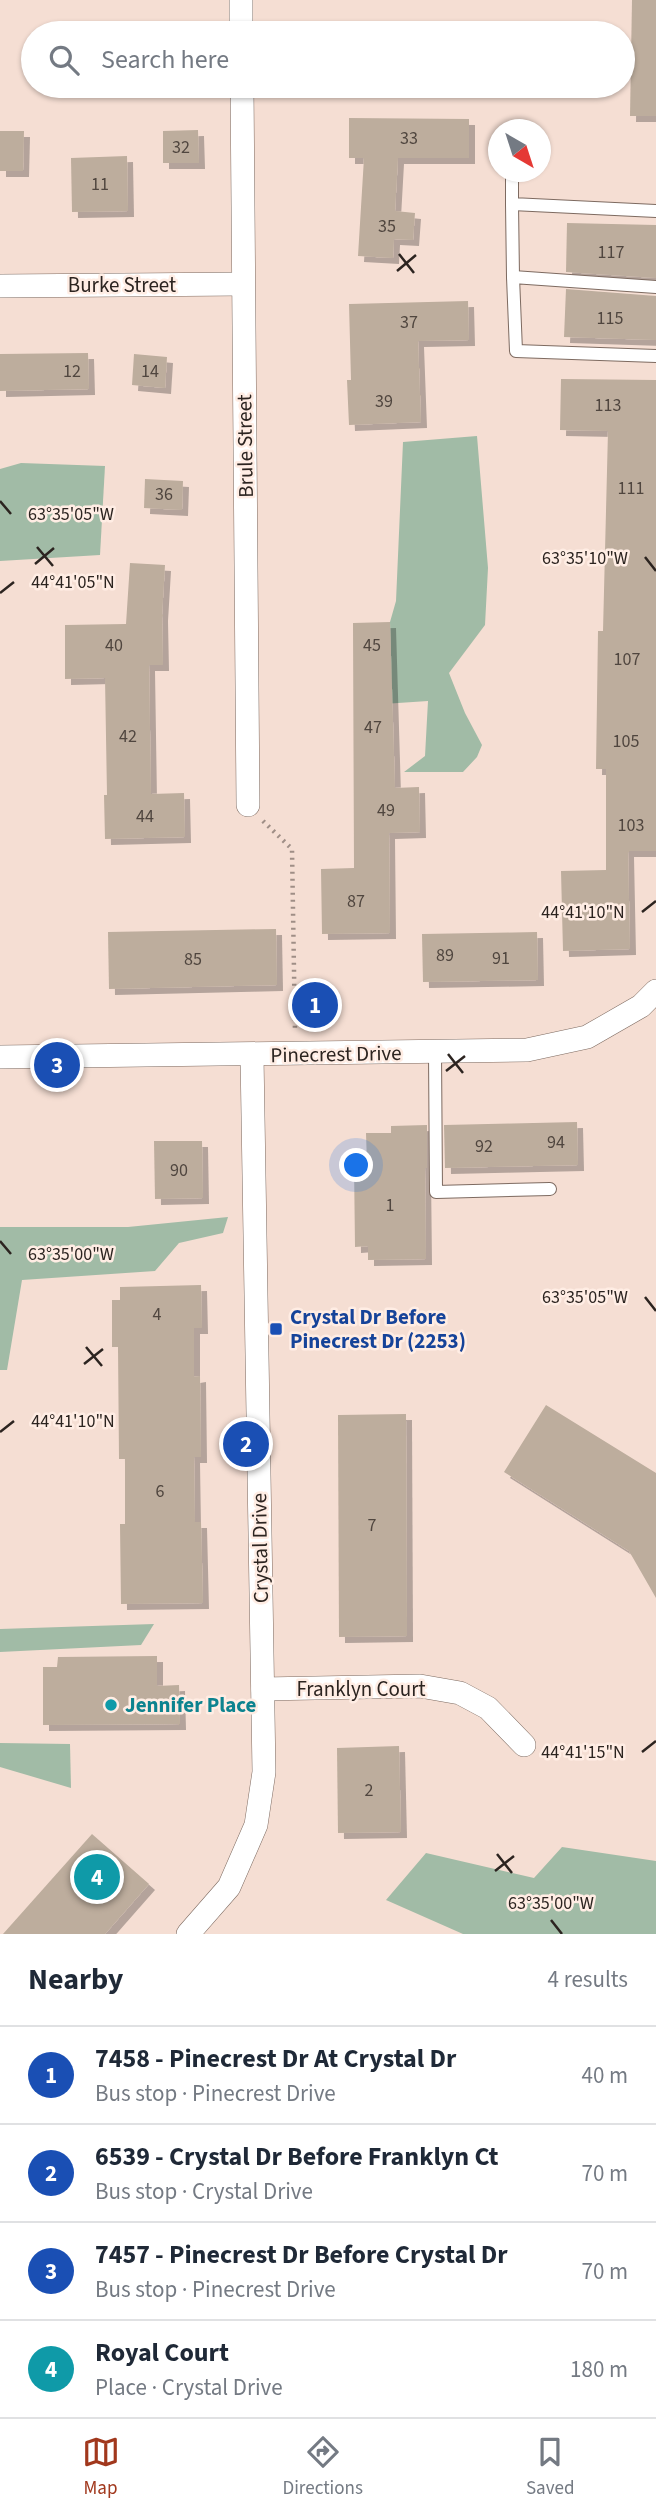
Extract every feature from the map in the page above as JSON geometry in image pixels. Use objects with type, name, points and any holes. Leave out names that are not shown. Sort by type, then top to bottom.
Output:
[{"type":"street","points":[[241,0],[242,21]]},
{"type":"street","name":"Brule Street","points":[[242,98],[248,805]]},
{"type":"street","name":"Burke Street","points":[[0,286],[243,284]]},
{"type":"street","name":"Pinecrest Drive","points":[[0,1057],[252,1056],[527,1050],[587,1037],[641,1006],[656,991]]},
{"type":"street","name":"Crystal Drive","points":[[188,1934],[229,1887],[256,1825],[264,1772],[252,1056]]},
{"type":"street","name":"Franklyn Court","points":[[263,1689],[419,1686],[460,1693],[488,1708],[524,1745]]},
{"type":"lane","points":[[512,182],[516,351],[656,356]]},
{"type":"lane","points":[[512,204],[656,211]]},
{"type":"lane","points":[[513,277],[656,287]]},
{"type":"lane","points":[[435,1052],[436,1192],[550,1189]]},
{"type":"path","points":[[248,805],[292,849],[295,1025]]},
{"type":"green space","points":[[477,436],[488,568],[485,625],[449,673],[465,713],[482,745],[477,757],[463,772],[404,772],[425,756],[428,701],[368,705],[391,667],[390,622],[396,601],[403,442]]},
{"type":"green space","points":[[21,463],[105,466],[100,555],[0,561],[0,469]]},
{"type":"green space","points":[[228,1217],[223,1233],[179,1243],[155,1271],[22,1280],[7,1370],[0,1370],[0,1227],[128,1227]]},
{"type":"green space","points":[[154,1624],[141,1645],[0,1652],[0,1629]]},
{"type":"green space","points":[[0,1743],[70,1744],[71,1788],[0,1767]]},
{"type":"green space","points":[[562,1847],[656,1861],[656,1934],[463,1934],[386,1900],[426,1853],[534,1878]]},
{"type":"building","points":[[632,0],[656,0],[656,116],[630,116],[630,98],[635,98],[635,21],[632,21]]},
{"type":"building","points":[[349,118],[469,119],[469,158],[398,158],[395,211],[415,213],[413,240],[394,239],[393,258],[358,256],[364,158],[349,158]]},
{"type":"building","points":[[198,130],[199,163],[163,163],[163,131]]},
{"type":"building","points":[[0,131],[24,131],[23,171],[0,171]]},
{"type":"building","points":[[127,156],[128,211],[72,212],[71,158]]},
{"type":"building","points":[[567,223],[656,225],[656,278],[566,272]]},
{"type":"building","points":[[566,289],[656,296],[656,340],[564,337]]},
{"type":"building","points":[[468,301],[469,340],[418,341],[421,422],[349,425],[349,304]]},
{"type":"building","points":[[88,353],[89,389],[0,391],[0,354]]},
{"type":"building","points":[[134,354],[167,357],[165,388],[132,385]]},
{"type":"building","points":[[561,379],[656,380],[656,851],[628,851],[630,949],[563,951],[561,871],[606,870],[606,769],[596,769],[598,631],[603,631],[608,431],[560,430]]},
{"type":"building","points":[[145,479],[183,481],[182,510],[144,508]]},
{"type":"building","points":[[130,563],[165,565],[163,665],[149,665],[151,794],[184,793],[185,837],[105,839],[105,678],[65,679],[65,625],[126,624]]},
{"type":"building","points":[[390,622],[395,788],[419,787],[420,832],[389,833],[390,933],[322,934],[321,869],[354,868],[353,623]]},
{"type":"building","points":[[276,929],[277,985],[109,989],[108,932]]},
{"type":"building","points":[[537,932],[538,980],[423,982],[422,934]]},
{"type":"building","points":[[577,1122],[578,1165],[445,1168],[444,1125]]},
{"type":"building","points":[[427,1125],[426,1259],[368,1260],[368,1246],[355,1247],[354,1164],[367,1164],[366,1133],[391,1133],[391,1126]]},
{"type":"building","points":[[154,1141],[202,1141],[203,1198],[155,1199]]},
{"type":"building","points":[[201,1285],[202,1328],[194,1328],[194,1377],[200,1376],[201,1457],[194,1457],[195,1522],[201,1522],[203,1603],[121,1604],[120,1524],[125,1524],[125,1459],[119,1459],[118,1347],[112,1347],[112,1300],[120,1300],[120,1287]]},
{"type":"building","points":[[546,1405],[656,1473],[656,1598],[629,1551],[504,1472]]},
{"type":"building","points":[[406,1414],[407,1636],[339,1637],[338,1415]]},
{"type":"building","name":"Jennifer Place","points":[[157,1656],[157,1686],[179,1685],[180,1724],[43,1725],[43,1667],[57,1667],[58,1657]]},
{"type":"building","points":[[399,1746],[401,1832],[338,1833],[337,1748]]},
{"type":"building","points":[[92,1834],[149,1884],[105,1934],[3,1934]]},
{"type":"place","name":"7458 - Pinecrest Dr At Crystal Dr","points":[[315,1005]]},
{"type":"place","name":"7457 - Pinecrest Dr Before Crystal Dr","points":[[57,1065]]},
{"type":"place","name":"Crystal Dr Before Pinecrest Dr (2253)","points":[[276,1329]]},
{"type":"place","name":"6539 - Crystal Dr Before Franklyn Ct","points":[[246,1444]]},
{"type":"place","name":"Jennifer Place","points":[[111,1705]]},
{"type":"place","name":"Royal Court","points":[[97,1877]]}]
